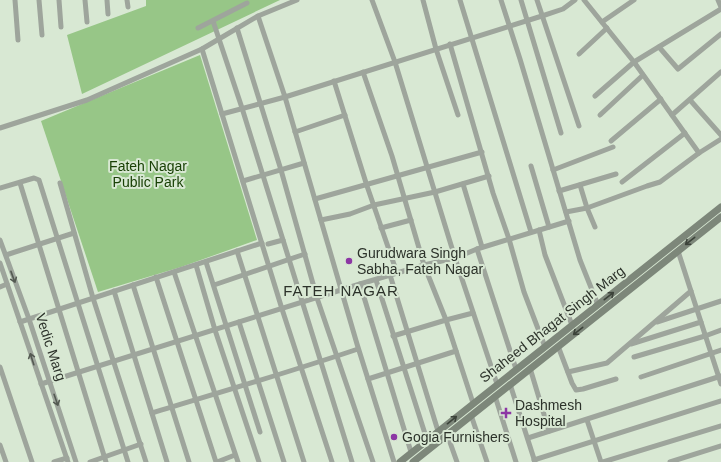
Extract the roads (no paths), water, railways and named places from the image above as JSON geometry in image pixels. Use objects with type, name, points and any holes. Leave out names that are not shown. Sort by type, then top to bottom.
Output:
[{"type":"main road","name":"Shaheed Bhagat Singh Marg","points":[[400,462],[721,207]]},
{"type":"main road","name":"Shaheed Bhagat Singh Marg","points":[[413,462],[721,217]]},
{"type":"street","points":[[14,0],[18,40]]},
{"type":"street","points":[[39,0],[42,35]]},
{"type":"street","points":[[59,0],[61,27]]},
{"type":"street","points":[[84,0],[87,22]]},
{"type":"street","points":[[107,0],[108,14]]},
{"type":"street","points":[[127,0],[128,7]]},
{"type":"street","points":[[0,128],[87,100],[202,49],[258,16],[297,0]]},
{"type":"street","points":[[372,0],[395,62],[455,258],[497,384]]},
{"type":"street","points":[[423,0],[436,49],[458,115]]},
{"type":"street","points":[[460,0],[531,232]]},
{"type":"street","points":[[501,0],[580,260],[598,305]]},
{"type":"street","points":[[521,0],[561,133]]},
{"type":"street","points":[[537,0],[579,126]]},
{"type":"street","points":[[222,114],[285,97],[450,44],[472,39],[563,9],[574,0]]},
{"type":"street","points":[[584,0],[634,62],[699,153]]},
{"type":"street","points":[[602,22],[634,0]]},
{"type":"street","points":[[595,96],[634,62],[721,8],[718,0]]},
{"type":"street","points":[[198,28],[247,3]]},
{"type":"street","points":[[258,16],[285,97],[358,349],[394,462]]},
{"type":"street","points":[[213,21],[220,38],[352,462]]},
{"type":"street","points":[[237,28],[282,170],[317,298],[373,462]]},
{"type":"street","points":[[579,54],[607,28]]},
{"type":"street","points":[[659,47],[678,69],[721,34]]},
{"type":"street","points":[[450,44],[493,193],[509,239],[524,292],[544,347]]},
{"type":"street","points":[[202,49],[282,309],[332,462]]},
{"type":"street","points":[[364,72],[406,199],[424,265],[446,320],[473,403]]},
{"type":"street","points":[[672,115],[721,72]]},
{"type":"street","points":[[600,114],[643,75]]},
{"type":"street","points":[[334,81],[367,186],[397,273]]},
{"type":"street","points":[[611,141],[661,99]]},
{"type":"street","points":[[690,100],[721,136]]},
{"type":"street","points":[[295,132],[345,115]]},
{"type":"street","points":[[622,182],[685,133]]},
{"type":"street","points":[[566,212],[587,208],[660,182],[699,153],[721,139]]},
{"type":"street","points":[[553,170],[613,148]]},
{"type":"street","points":[[315,199],[367,186],[482,152]]},
{"type":"street","points":[[243,181],[304,163]]},
{"type":"street","points":[[531,166],[549,227]]},
{"type":"street","points":[[559,191],[616,174]]},
{"type":"street","points":[[321,220],[350,214],[374,205],[435,192],[489,176]]},
{"type":"street","points":[[0,188],[34,178],[39,180],[128,462]]},
{"type":"street","points":[[20,182],[105,459]]},
{"type":"street","points":[[60,183],[93,298],[146,462]]},
{"type":"street","points":[[463,184],[480,248],[516,369]]},
{"type":"street","points":[[580,185],[595,227]]},
{"type":"street","points":[[382,228],[411,220]]},
{"type":"street","points":[[41,384],[360,284],[424,265],[455,258],[480,248],[569,221]]},
{"type":"street","points":[[540,230],[545,255],[572,326]]},
{"type":"street","points":[[6,255],[74,233]]},
{"type":"street","name":"Vedic Marg","points":[[0,240],[29,319],[76,462]]},
{"type":"street","points":[[268,244],[282,240]]},
{"type":"street","points":[[20,322],[262,243]]},
{"type":"street","points":[[238,251],[304,462]]},
{"type":"street","points":[[678,251],[705,336],[720,376],[721,384]]},
{"type":"street","points":[[214,285],[305,254]]},
{"type":"street","points":[[206,262],[260,432]]},
{"type":"street","name":"Vedic Marg","points":[[0,263],[67,460]]},
{"type":"street","points":[[196,265],[215,330],[259,462]]},
{"type":"street","points":[[174,272],[238,462]]},
{"type":"street","points":[[390,275],[438,431]]},
{"type":"street","points":[[156,278],[216,462],[235,455]]},
{"type":"street","points":[[376,280],[427,440]]},
{"type":"street","points":[[0,287],[7,284]]},
{"type":"street","points":[[360,284],[411,452]]},
{"type":"street","points":[[133,285],[188,462]]},
{"type":"street","points":[[114,291],[167,462]]},
{"type":"street","points":[[568,372],[608,363],[691,291]]},
{"type":"street","points":[[655,322],[721,301]]},
{"type":"street","points":[[393,336],[473,313]]},
{"type":"street","points":[[239,322],[284,462]]},
{"type":"street","points":[[628,345],[701,322]]},
{"type":"street","points":[[634,357],[721,330]]},
{"type":"street","points":[[558,346],[576,390],[616,379]]},
{"type":"street","points":[[152,413],[246,385],[258,380],[278,376],[358,349]]},
{"type":"street","points":[[641,377],[721,350]]},
{"type":"street","points":[[368,379],[456,351]]},
{"type":"street","points":[[0,368],[32,462]]},
{"type":"street","points":[[530,368],[549,431]]},
{"type":"street","points":[[528,438],[720,376]]},
{"type":"street","points":[[510,384],[535,461],[721,401]]},
{"type":"street","points":[[495,396],[516,462]]},
{"type":"street","points":[[471,415],[487,462]]},
{"type":"street","points":[[587,420],[602,462],[721,426]]},
{"type":"street","points":[[447,434],[457,462]]},
{"type":"street","points":[[90,462],[105,459],[141,444]]},
{"type":"street","points":[[0,445],[6,462]]},
{"type":"street","points":[[670,462],[721,446]]},
{"type":"street","points":[[54,462],[67,460]]},
{"type":"place","name":"Gurudwara Singh Sabha, Fateh Nagar","points":[[349,261]]},
{"type":"place","name":"Dashmesh Hospital","points":[[506,413]]},
{"type":"place","name":"Gogia Furnishers","points":[[394,437]]},
{"type":"district","name":"FATEH NAGAR","points":[[341,291]]},
{"type":"park label","name":"Fateh Nagar Public Park","points":[[148,174]]}]
